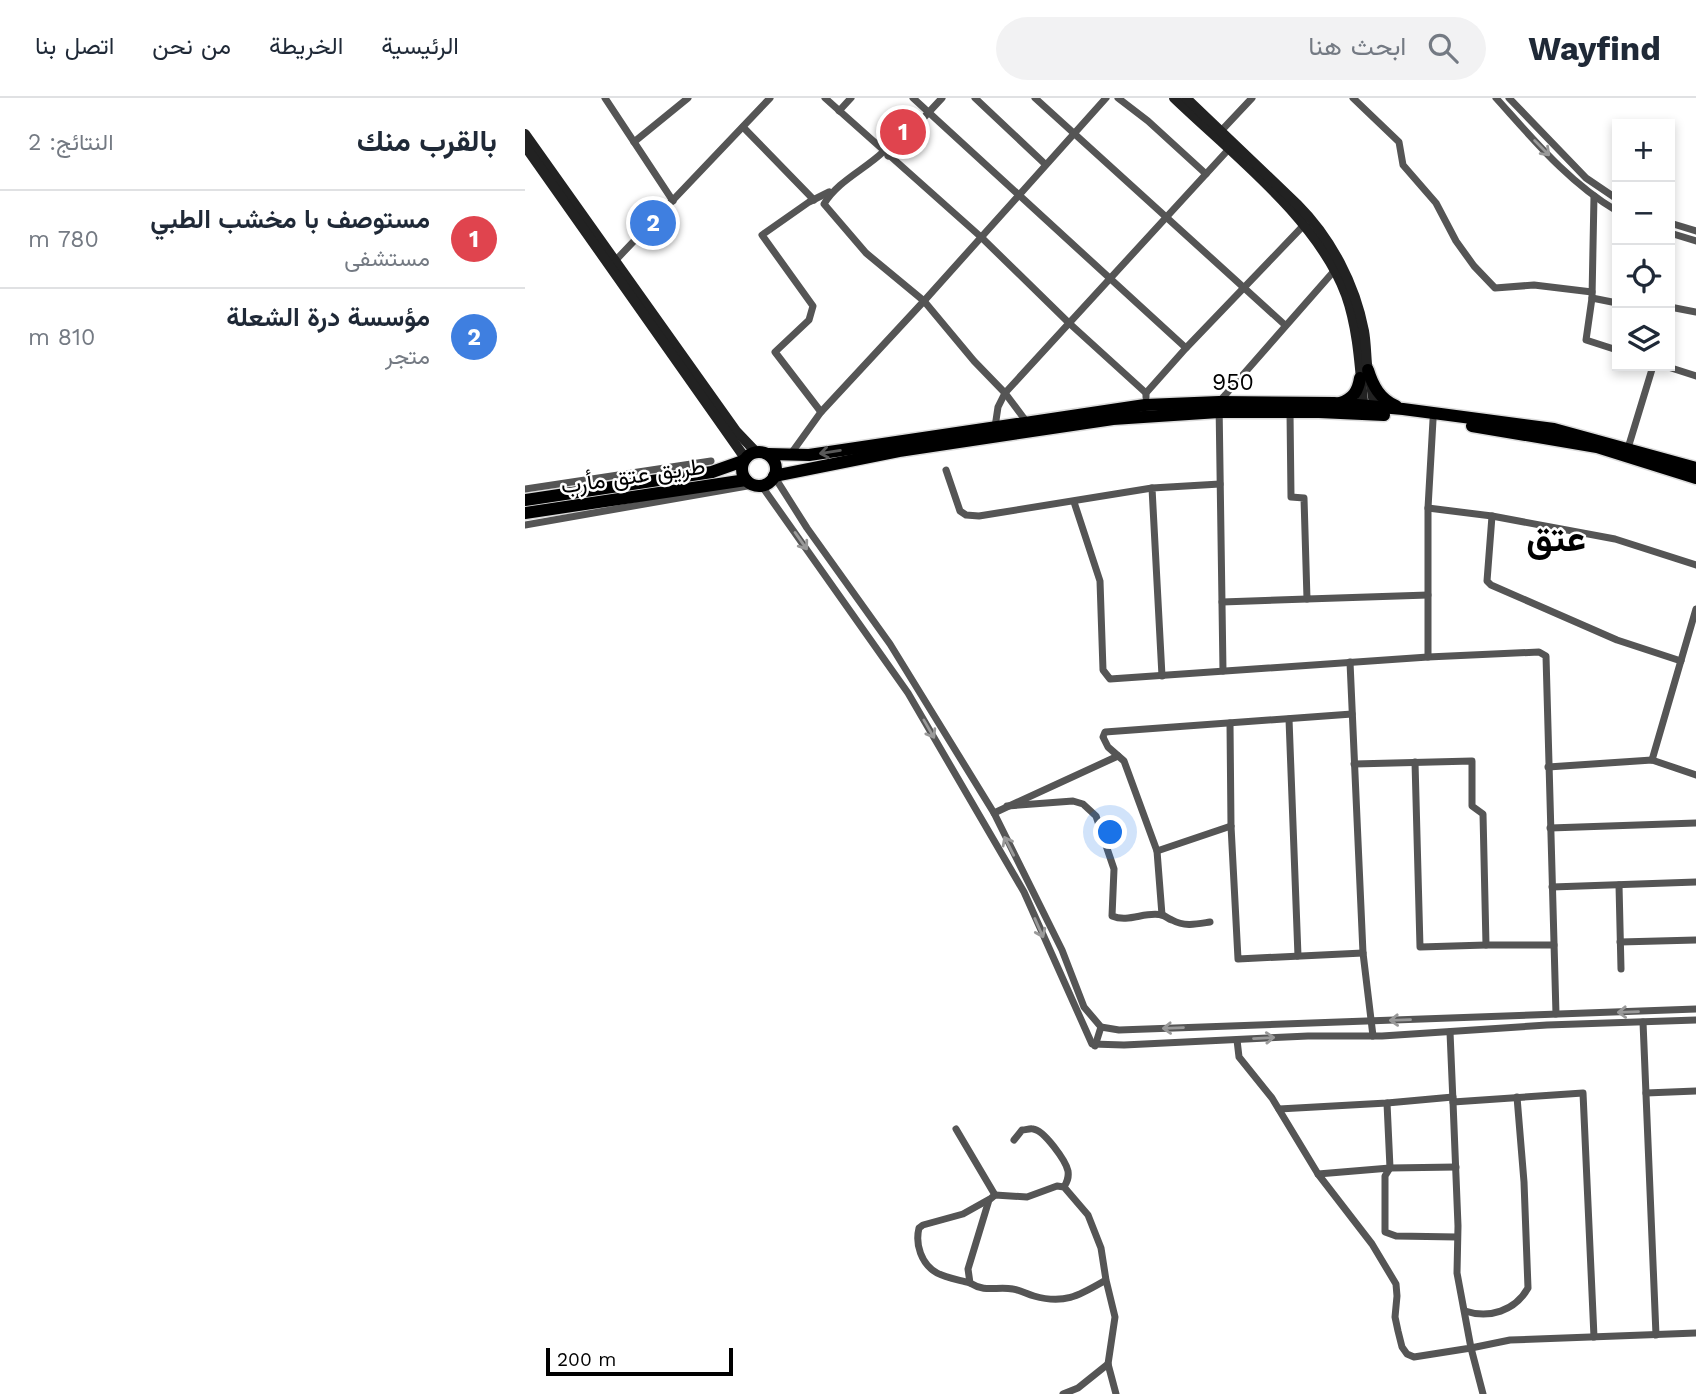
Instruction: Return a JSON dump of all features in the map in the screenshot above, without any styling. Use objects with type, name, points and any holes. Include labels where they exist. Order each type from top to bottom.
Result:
[{"type":"main road","points":[[1174,98],[1290,209],[1304,225],[1334,271],[1346,295],[1364,374],[1369,410]]},
{"type":"main road","points":[[1186,98],[1311,219],[1327,241],[1350,285],[1364,333],[1364,374],[1349,399],[1334,403]]},
{"type":"main road","points":[[525,134],[612,264]]},
{"type":"main road","points":[[525,146],[753,456],[775,464],[774,476],[769,482],[754,483],[741,469],[753,456]]},
{"type":"main road","points":[[1364,374],[1390,403],[1403,409]]},
{"type":"main road","name":"950","points":[[774,476],[1027,426],[1146,399],[1290,412],[1403,409],[1554,429],[1696,468]]},
{"type":"main road","name":"950","points":[[753,456],[809,455],[995,427],[1113,419],[1219,407],[1334,403],[1597,447],[1696,478]]},
{"type":"main road","name":"طريق عتق مأرب","points":[[525,500],[712,472],[753,456]]},
{"type":"main road","name":"طريق عتق مأرب","points":[[525,513],[754,483]]},
{"type":"street","points":[[605,98],[673,201]]},
{"type":"street","points":[[634,142],[688,98]]},
{"type":"street","points":[[612,264],[770,98]]},
{"type":"street","points":[[825,98],[981,237],[1146,399],[1186,348],[1304,225]]},
{"type":"street","points":[[839,111],[851,98]]},
{"type":"street","points":[[913,98],[1186,348]]},
{"type":"street","points":[[821,412],[775,352],[809,320],[813,306],[762,235],[885,154],[942,98]]},
{"type":"street","points":[[975,98],[1045,164]]},
{"type":"street","points":[[1035,98],[1285,325]]},
{"type":"street","points":[[790,455],[821,412],[1106,98]]},
{"type":"street","points":[[1118,98],[1148,121],[1206,174]]},
{"type":"street","points":[[1221,131],[1252,98]]},
{"type":"street","points":[[1353,98],[1399,142],[1403,164],[1436,203],[1456,241],[1474,266],[1495,288],[1534,285],[1592,295],[1612,301]]},
{"type":"street","points":[[1496,98],[1578,184],[1612,208]]},
{"type":"street","points":[[1509,98],[1586,178],[1612,196]]},
{"type":"street","points":[[743,127],[814,200]]},
{"type":"street","points":[[995,427],[998,407],[1005,393],[1228,150]]},
{"type":"street","points":[[832,191],[824,204],[866,253],[924,301],[1005,393],[1027,426]]},
{"type":"street","points":[[1594,196],[1592,295],[1586,340],[1612,348]]},
{"type":"street","points":[[1675,225],[1696,231]]},
{"type":"street","points":[[1675,235],[1696,241]]},
{"type":"street","points":[[1223,671],[1219,407],[1285,325],[1334,271]]},
{"type":"street","points":[[1675,308],[1696,312]]},
{"type":"street","points":[[1675,369],[1696,376]]},
{"type":"street","points":[[1628,448],[1651,371]]},
{"type":"street","points":[[1290,412],[1291,497],[1304,498],[1307,599]]},
{"type":"street","points":[[1428,657],[1428,508],[1433,420]]},
{"type":"street","points":[[525,489],[711,461]]},
{"type":"street","points":[[946,470],[960,511],[966,515],[979,516],[1152,488],[1220,484]]},
{"type":"street","points":[[774,476],[807,528],[890,644],[994,813],[1062,950],[1084,1007],[1101,1027],[1119,1030],[1696,1009]]},
{"type":"street","points":[[525,525],[754,483],[908,694],[1024,892],[1086,1035],[1095,1046],[1696,1020]]},
{"type":"street","points":[[1152,488],[1162,676]]},
{"type":"street","points":[[1074,502],[1100,581],[1104,674],[1110,679],[1428,657],[1543,653],[1548,662],[1548,767],[1554,945],[1559,1014],[1564,1025]]},
{"type":"street","points":[[1428,508],[1492,516],[1615,539],[1696,565]]},
{"type":"street","points":[[1492,516],[1487,581],[1491,585],[1617,639],[1681,661]]},
{"type":"street","points":[[1222,602],[1428,595]]},
{"type":"street","points":[[1652,760],[1696,609]]},
{"type":"street","points":[[1350,662],[1363,953],[1373,1036]]},
{"type":"street","points":[[1162,915],[1157,851],[1124,761],[1108,747],[1103,737],[1105,732],[1352,715]]},
{"type":"street","points":[[1289,719],[1298,956]]},
{"type":"street","points":[[1230,723],[1231,826],[1238,959],[1363,953]]},
{"type":"street","points":[[994,813],[1118,756]]},
{"type":"street","points":[[1548,767],[1652,760],[1696,775]]},
{"type":"street","points":[[1355,764],[1472,761],[1472,806],[1483,814],[1486,945]]},
{"type":"street","points":[[1415,762],[1420,947],[1554,945]]},
{"type":"street","points":[[1007,806],[1073,801],[1083,804],[1095,816],[1114,869],[1112,916],[1129,919],[1162,915],[1174,922],[1189,925],[1210,922]]},
{"type":"street","points":[[986,828],[997,822]]},
{"type":"street","points":[[1550,828],[1696,823]]},
{"type":"street","points":[[1157,851],[1231,826]]},
{"type":"street","points":[[1552,887],[1696,882]]},
{"type":"street","points":[[1619,885],[1621,969]]},
{"type":"street","points":[[1620,942],[1696,940]]},
{"type":"street","points":[[1643,1022],[1656,1335]]},
{"type":"street","points":[[1308,1023],[1308,1036]]},
{"type":"street","points":[[1095,1046],[1101,1027]]},
{"type":"street","points":[[1196,1027],[1197,1042]]},
{"type":"street","points":[[1450,1032],[1457,1273],[1483,1394]]},
{"type":"street","points":[[1237,1040],[1239,1057],[1279,1109],[1318,1174],[1372,1244],[1396,1284],[1395,1317],[1402,1347],[1407,1354],[1415,1357],[1510,1340],[1696,1333]]},
{"type":"street","points":[[1646,1093],[1696,1091]]},
{"type":"street","points":[[1279,1109],[1583,1093],[1594,1337]]},
{"type":"street","points":[[1465,1311],[1480,1316],[1505,1310],[1522,1299],[1528,1288],[1524,1182],[1517,1097]]},
{"type":"street","points":[[1387,1104],[1390,1168],[1385,1176],[1385,1232],[1396,1236],[1457,1237]]},
{"type":"street","points":[[956,1129],[992,1197],[968,1269],[970,1283]]},
{"type":"street","points":[[1014,1140],[1022,1130],[1034,1129],[1043,1133],[1069,1173],[1064,1187]]},
{"type":"street","points":[[1318,1174],[1390,1168],[1456,1167]]},
{"type":"street","points":[[1106,1280],[1074,1298],[1062,1300],[1036,1297],[1014,1289],[980,1289],[970,1283],[936,1273],[919,1252],[916,1238],[923,1225],[963,1214],[992,1197],[1027,1197],[1057,1186],[1064,1187],[1088,1215],[1101,1248],[1115,1317],[1108,1364],[1116,1394]]},
{"type":"street","points":[[1063,1394],[1078,1388],[1108,1364]]},
{"type":"place","name":"مستوصف با مخشب الطبي","points":[[903,132]]},
{"type":"place","name":"مؤسسة درة الشعلة","points":[[653,223]]},
{"type":"district","name":"عتق","points":[[1556,538]]}]
